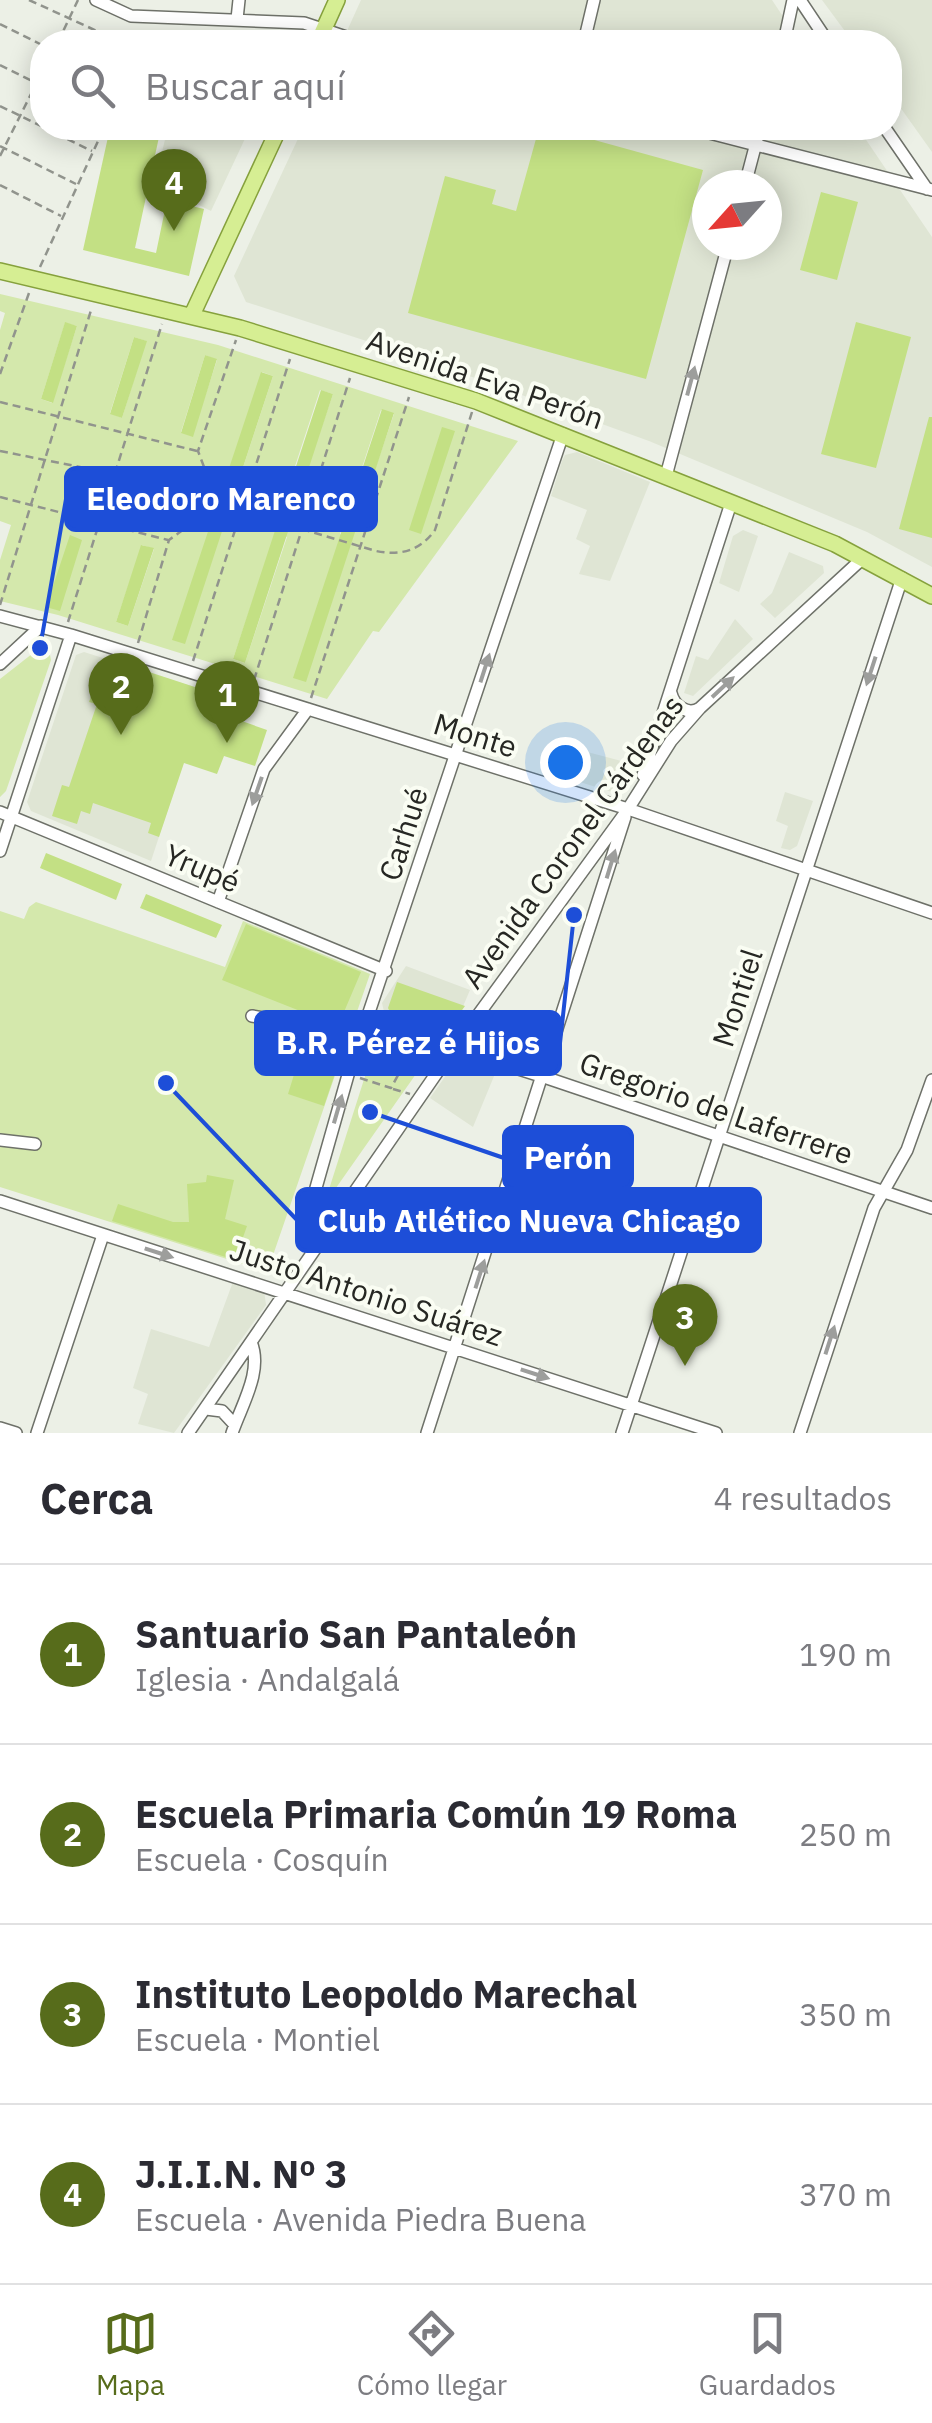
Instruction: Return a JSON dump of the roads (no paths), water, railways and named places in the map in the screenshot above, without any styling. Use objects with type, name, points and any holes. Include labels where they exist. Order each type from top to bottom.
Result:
[{"type":"main road","points":[[324,30],[337,0]]},
{"type":"main road","points":[[192,315],[274,140]]},
{"type":"main road","name":"Avenida Eva Perón","points":[[0,271],[240,328],[476,401],[863,558],[932,596]]},
{"type":"street","points":[[237,19],[239,0]]},
{"type":"street","points":[[587,30],[594,0]]},
{"type":"street","points":[[787,30],[796,0]]},
{"type":"street","points":[[796,0],[819,30]]},
{"type":"street","points":[[103,2],[131,16],[304,23],[313,30]]},
{"type":"street","points":[[737,140],[930,191]]},
{"type":"street","points":[[749,170],[757,140]]},
{"type":"street","points":[[894,140],[930,191]]},
{"type":"street","points":[[666,476],[724,260]]},
{"type":"street","name":"Carhué","points":[[311,1251],[304,1230],[348,1075],[386,972],[562,434]]},
{"type":"street","points":[[638,789],[731,504]]},
{"type":"street","name":"Avenida Coronel Cárdenas","points":[[188,1433],[311,1251],[628,808],[671,741],[700,708],[863,558]]},
{"type":"street","name":"Montiel","points":[[622,1433],[902,578]]},
{"type":"street","name":"Monte","points":[[0,616],[135,654],[628,808],[932,913]]},
{"type":"street","points":[[0,664],[40,626]]},
{"type":"street","points":[[0,851],[5,814],[68,634]]},
{"type":"street","points":[[672,692],[672,698],[686,710],[700,708]]},
{"type":"street","points":[[218,902],[264,769],[308,709]]},
{"type":"street","points":[[427,1433],[628,808]]},
{"type":"street","name":"Yrupé","points":[[5,814],[386,972]]},
{"type":"street","points":[[252,1016],[304,1024],[361,1042]]},
{"type":"street","name":"Gregorio de Laferrere","points":[[369,1022],[932,1208]]},
{"type":"street","points":[[800,1433],[874,1208],[907,1150],[932,1080]]},
{"type":"street","points":[[0,1140],[35,1144]]},
{"type":"street","name":"Justo Antonio Suárez","points":[[0,1201],[716,1433]]},
{"type":"street","points":[[37,1433],[103,1235]]},
{"type":"street","points":[[234,1429],[254,1372],[257,1356],[252,1342]]},
{"type":"street","points":[[206,1410],[222,1411],[234,1429]]},
{"type":"street","points":[[0,1428],[16,1433]]},
{"type":"place","name":"J.I.I.N. Nº 3","points":[[174,231]]},
{"type":"place","name":"Eleodoro Marenco","points":[[40,648]]},
{"type":"place","name":"Escuela Primaria Común 19 Roma","points":[[121,735]]},
{"type":"place","name":"Santuario San Pantaleón","points":[[227,743]]},
{"type":"place","name":"B.R. Pérez é Hijos","points":[[574,915]]},
{"type":"place","name":"Club Atlético Nueva Chicago","points":[[166,1083]]},
{"type":"place","name":"Perón","points":[[370,1112]]},
{"type":"place","name":"Instituto Leopoldo Marechal","points":[[685,1366]]}]
